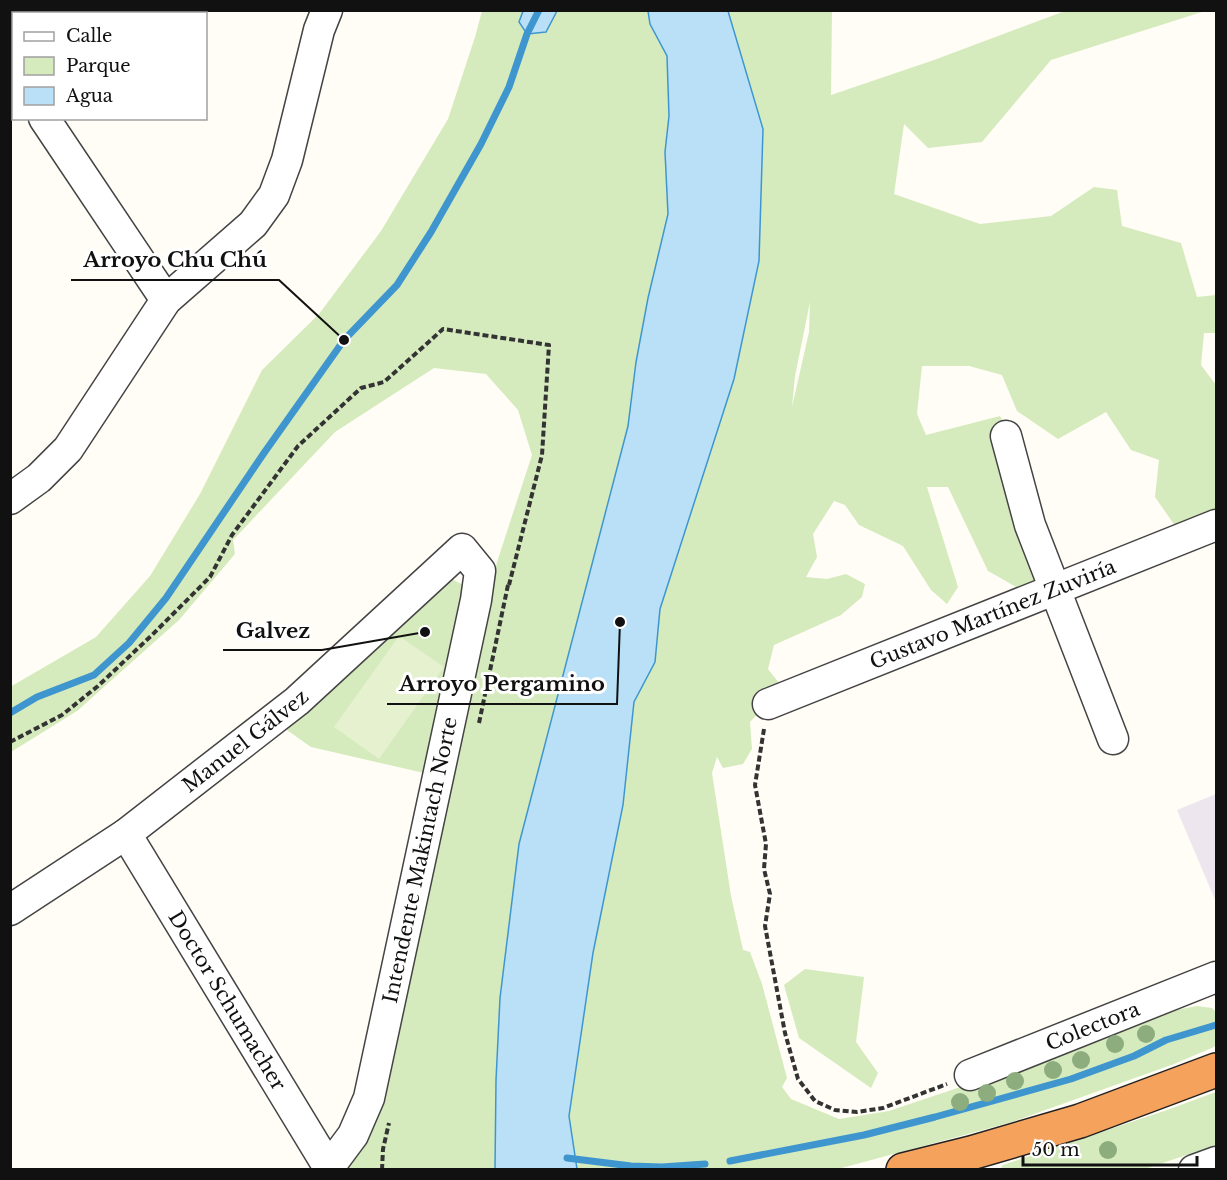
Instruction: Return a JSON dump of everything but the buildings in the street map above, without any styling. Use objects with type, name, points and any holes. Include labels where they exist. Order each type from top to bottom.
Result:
[{"type":"highway","points":[[903,1170],[976,1162],[1216,1070]]},
{"type":"street","points":[[10,499],[39,478],[68,449],[166,300],[253,224],[274,195],[287,160],[319,30],[327,10]]},
{"type":"street","points":[[45,120],[166,300]]},
{"type":"street","points":[[1006,435],[1030,525],[1113,740]]},
{"type":"street","name":"Gustavo Martínez Zuviría","points":[[768,704],[1216,525]]},
{"type":"street","name":"Manuel Gálvez","points":[[10,910],[126,834],[297,701],[462,549]]},
{"type":"street","name":"Intendente Makintach Norte","points":[[328,1169],[354,1135],[369,1098],[477,600],[480,571],[462,549]]},
{"type":"street","name":"Doctor Schumacher","points":[[126,834],[328,1169]]},
{"type":"street","name":"Colectora","points":[[970,1075],[1216,977]]},
{"type":"street","points":[[1194,1170],[1216,1162]]},
{"type":"path","points":[[10,742],[62,715],[98,687],[210,577],[232,535],[298,446],[361,388],[384,382],[443,329],[549,345],[542,455],[509,585]]},
{"type":"path","points":[[768,704],[755,786],[766,844],[764,869],[770,894],[765,927],[785,1033],[798,1079],[815,1101],[835,1110],[858,1112],[883,1108],[970,1075]]},
{"type":"shaded area","points":[[1216,794],[1216,902],[1177,810]]},
{"type":"green space","points":[[482,11],[523,11],[519,22],[546,32],[557,11],[648,11],[650,24],[667,56],[669,116],[665,152],[668,214],[648,298],[636,362],[628,426],[519,844],[500,998],[495,1169],[335,1169],[380,1086],[497,562],[532,455],[518,410],[486,374],[434,368],[335,432],[233,540],[235,554],[179,620],[77,711],[11,752],[10,687],[96,637],[150,576],[200,494],[262,370],[319,314],[381,231],[448,119]]},
{"type":"green space","points":[[728,11],[832,11],[831,95],[934,60],[1065,11],[1205,11],[1051,60],[982,142],[928,148],[904,124],[894,194],[980,224],[1051,216],[1094,187],[1117,190],[1122,226],[1181,243],[1197,297],[1216,295],[1216,333],[1204,333],[1201,365],[1216,385],[1216,518],[1180,533],[1155,497],[1159,460],[1131,450],[1106,412],[1058,439],[1017,411],[1002,375],[969,366],[922,366],[917,414],[926,435],[1000,416],[1020,450],[1040,579],[1018,588],[988,571],[948,487],[927,487],[958,587],[947,604],[931,590],[903,546],[859,525],[845,505],[834,501],[813,534],[817,557],[806,577],[827,579],[846,574],[865,584],[862,597],[841,615],[774,645],[768,669],[783,688],[750,722],[752,749],[743,764],[723,768],[717,757],[712,773],[731,896],[743,950],[750,952],[762,984],[787,1078],[782,1087],[791,1099],[839,1119],[889,1111],[1017,1068],[1160,1013],[1197,1006],[1212,1008],[1216,1012],[1216,1044],[1214,1047],[1174,1064],[1012,1122],[838,1169],[577,1169],[569,1117],[593,953],[623,805],[634,702],[655,662],[660,609],[734,379],[763,129]],"holes":[[[810,302],[809,332],[792,407],[795,376]]]},
{"type":"green space","points":[[450,578],[465,586],[437,776],[311,747],[284,728]]},
{"type":"green space","points":[[399,636],[444,667],[379,759],[334,727]]},
{"type":"green space","points":[[805,969],[864,977],[856,1042],[878,1073],[871,1088],[799,1038],[784,985]]},
{"type":"green space","points":[[1216,1092],[1216,1145],[1145,1169],[1000,1169],[1003,1165]]},
{"type":"water","points":[[523,10],[557,11],[546,32],[527,34],[519,22]]},
{"type":"water","points":[[648,11],[728,11],[763,129],[759,261],[734,379],[660,609],[655,662],[634,702],[623,805],[593,953],[569,1116],[577,1169],[495,1169],[500,998],[519,844],[628,426],[636,362],[648,298],[668,214],[665,152],[669,116],[667,56],[650,24]]},
{"type":"waterway","points":[[10,713],[37,697],[94,675],[129,643],[166,598],[344,340],[397,285],[431,232],[481,144],[509,87],[527,34],[539,10]]},
{"type":"waterway","points":[[730,1161],[864,1135],[1071,1079],[1134,1056],[1166,1040],[1216,1025]]},
{"type":"waterway","points":[[567,1158],[631,1166],[662,1167],[705,1164]]},
{"type":"place","name":"Arroyo Chu Chú","points":[[344,340]]},
{"type":"place","name":"Arroyo Pergamino","points":[[620,622]]},
{"type":"place","name":"Galvez","points":[[425,632]]}]
